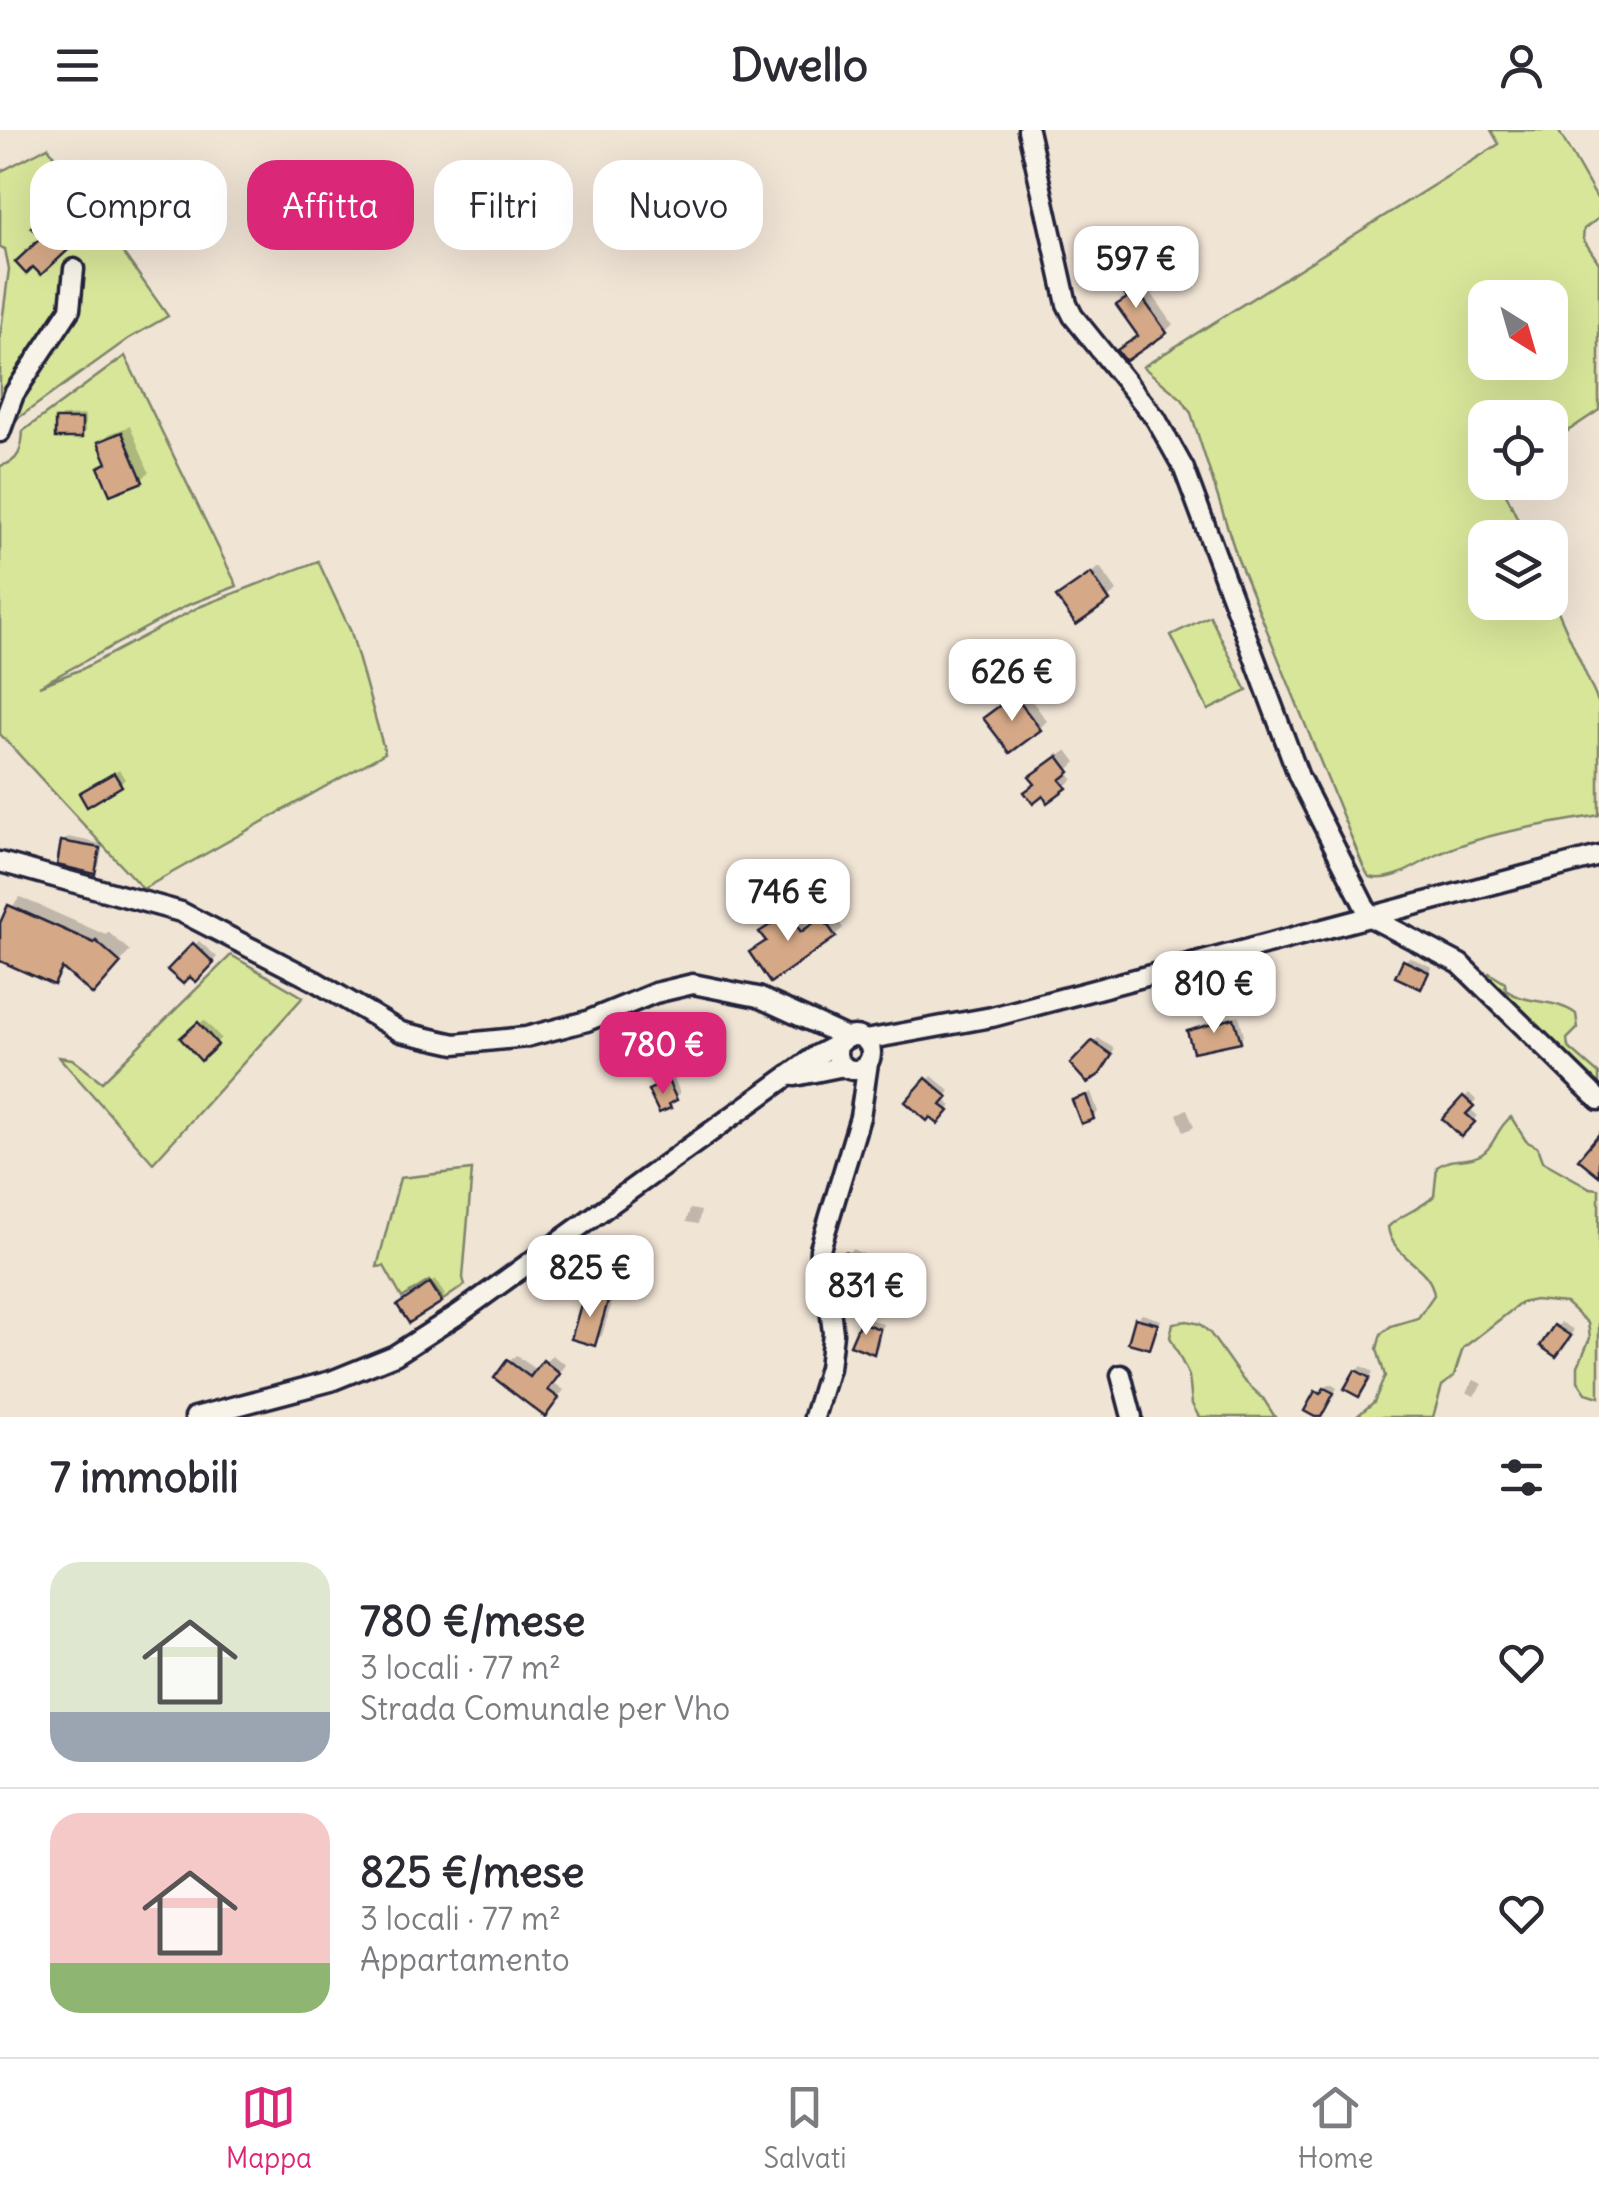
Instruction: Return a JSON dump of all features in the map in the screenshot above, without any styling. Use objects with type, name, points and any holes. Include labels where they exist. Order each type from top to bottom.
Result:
[{"type":"street","points":[[1028,130],[1067,304],[1156,419],[1184,469],[1299,778],[1370,917],[1460,964],[1599,1100]]},
{"type":"street","points":[[0,432],[14,394],[70,310],[74,269]]},
{"type":"street","points":[[194,1417],[331,1381],[395,1355],[460,1314],[816,1055],[852,1040],[910,1035],[992,1017],[1599,856]]},
{"type":"street","points":[[0,862],[181,912],[315,981],[401,1032],[455,1044],[526,1037],[587,1021],[655,992],[692,984],[758,997],[871,1051],[863,1098],[820,1249],[819,1274],[833,1333],[829,1368],[814,1417]]},
{"type":"street","points":[[780,1081],[808,1072],[844,1067],[854,1070],[910,1035]]},
{"type":"street","points":[[852,1040],[838,1050],[838,1060],[863,1098]]},
{"type":"street","points":[[1121,1375],[1132,1417]]},
{"type":"green space","points":[[1491,130],[1558,130],[1599,202],[1599,218],[1584,229],[1583,239],[1599,263],[1599,410],[1568,431],[1568,400],[1468,400],[1468,500],[1509,500],[1518,520],[1468,520],[1468,620],[1562,620],[1599,704],[1599,815],[1479,839],[1397,875],[1369,877],[1237,557],[1191,413],[1182,399],[1143,367],[1499,144]]},
{"type":"green space","points":[[48,147],[57,160],[30,160],[30,250],[121,250],[168,316],[128,339],[7,426],[0,425],[0,338],[9,269],[5,249],[0,247],[0,172]]},
{"type":"green space","points":[[125,356],[237,586],[188,605],[39,686],[82,669],[199,607],[318,561],[351,632],[385,753],[143,889],[0,734],[0,466],[19,453],[23,431]]},
{"type":"green space","points":[[1210,616],[1247,691],[1208,710],[1171,635]]},
{"type":"green space","points":[[231,955],[303,997],[153,1163],[59,1057],[72,1059],[102,1082]]},
{"type":"green space","points":[[1489,973],[1505,983],[1506,990],[1514,995],[1576,1014],[1578,1028],[1567,1039],[1568,1047],[1599,1074],[1599,1090],[1486,978]]},
{"type":"green space","points":[[1511,1117],[1526,1141],[1537,1147],[1542,1161],[1590,1188],[1599,1189],[1599,1397],[1586,1393],[1578,1381],[1578,1366],[1590,1338],[1588,1323],[1566,1303],[1535,1300],[1521,1303],[1463,1348],[1454,1376],[1442,1386],[1433,1417],[1356,1417],[1374,1402],[1385,1376],[1377,1349],[1381,1334],[1391,1326],[1418,1318],[1434,1295],[1426,1276],[1396,1247],[1388,1227],[1434,1196],[1437,1167],[1482,1154]]},
{"type":"green space","points":[[472,1170],[465,1285],[443,1300],[429,1281],[402,1298],[384,1266],[377,1267],[400,1178]]},
{"type":"green space","points":[[1173,1323],[1200,1324],[1210,1333],[1275,1417],[1199,1417],[1192,1404],[1189,1376],[1170,1337]]},
{"type":"building","points":[[30,248],[68,250],[41,275],[33,267],[26,274],[15,262]]},
{"type":"building","points":[[1134,262],[1147,281],[1136,289],[1167,333],[1126,361],[1117,350],[1138,336],[1116,305],[1127,298],[1108,271],[1120,263],[1124,269]]},
{"type":"building","points":[[55,419],[82,419],[82,438],[55,438]]},
{"type":"building","points":[[122,432],[143,482],[110,495],[98,467],[107,463],[98,442]]},
{"type":"building","points":[[1091,573],[1110,601],[1076,625],[1056,597]]},
{"type":"building","points":[[1014,695],[1041,730],[1010,753],[983,718]]},
{"type":"building","points":[[1058,756],[1070,772],[1060,780],[1067,788],[1047,803],[1043,796],[1033,804],[1024,792],[1035,784],[1029,777]]},
{"type":"building","points":[[114,773],[122,786],[87,807],[79,793]]},
{"type":"building","points":[[61,841],[100,848],[95,874],[57,865]]},
{"type":"building","points":[[8,905],[96,941],[121,963],[93,995],[62,968],[54,985],[0,961],[0,923]]},
{"type":"building","points":[[783,906],[801,932],[822,917],[836,937],[770,983],[749,952],[766,941],[759,932],[773,923],[768,916]]},
{"type":"building","points":[[193,943],[214,963],[196,982],[190,977],[183,984],[167,970]]},
{"type":"building","points":[[1403,960],[1429,972],[1421,989],[1395,977]]},
{"type":"building","points":[[1234,1018],[1241,1042],[1193,1052],[1187,1031]]},
{"type":"building","points":[[198,1022],[218,1045],[201,1061],[180,1038]]},
{"type":"building","points":[[1092,1041],[1112,1055],[1100,1074],[1087,1083],[1070,1064]]},
{"type":"building","points":[[926,1078],[948,1097],[941,1105],[949,1111],[938,1124],[930,1117],[927,1121],[905,1102]]},
{"type":"building","points":[[668,1081],[677,1100],[659,1113],[648,1090]]},
{"type":"building","points":[[1086,1095],[1094,1119],[1081,1124],[1072,1100]]},
{"type":"building","points":[[1463,1096],[1474,1106],[1466,1114],[1475,1122],[1461,1137],[1442,1119]]},
{"type":"building","points":[[1599,1134],[1599,1176],[1578,1159]]},
{"type":"building","points":[[845,1252],[867,1263],[862,1275],[885,1285],[878,1299],[834,1278],[832,1272]]},
{"type":"building","points":[[430,1283],[442,1302],[409,1323],[397,1305]]},
{"type":"building","points":[[584,1294],[608,1301],[595,1346],[571,1339]]},
{"type":"building","points":[[1135,1318],[1158,1324],[1150,1349],[1128,1343]]},
{"type":"building","points":[[860,1322],[880,1329],[874,1354],[850,1345]]},
{"type":"building","points":[[1554,1325],[1571,1336],[1556,1357],[1540,1346]]},
{"type":"building","points":[[507,1360],[530,1377],[543,1360],[560,1374],[548,1390],[559,1398],[545,1417],[494,1378]]},
{"type":"building","points":[[1355,1370],[1370,1378],[1359,1397],[1344,1389]]},
{"type":"building","points":[[1324,1388],[1334,1393],[1321,1417],[1304,1411],[1315,1391],[1320,1394]]}]
